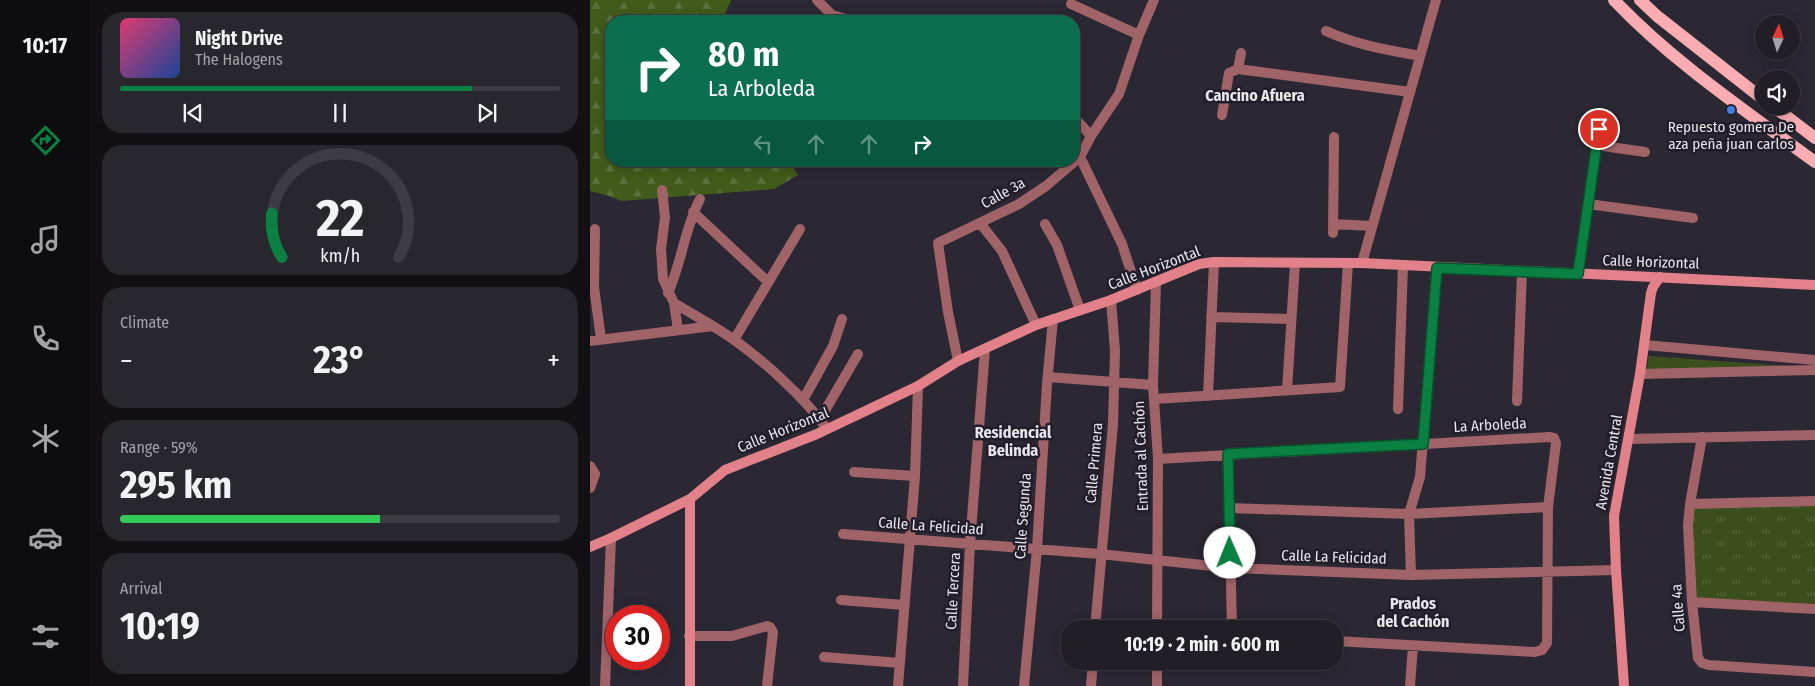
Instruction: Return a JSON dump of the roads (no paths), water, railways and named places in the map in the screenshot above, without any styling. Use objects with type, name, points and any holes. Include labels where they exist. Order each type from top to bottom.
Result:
[{"type":"main road","points":[[1614,0],[1652,37],[1695,73],[1815,162]]},
{"type":"main road","points":[[1640,0],[1657,16],[1755,93]]},
{"type":"main road","points":[[1785,115],[1815,138]]},
{"type":"main road","name":"Calle Horizontal","points":[[590,547],[690,499],[725,470],[828,428],[918,386],[958,362],[1036,325],[1111,300],[1200,264],[1214,262],[1362,263],[1815,285]]},
{"type":"main road","name":"Avenida Central","points":[[1624,686],[1614,516],[1629,439],[1653,287],[1660,276]]},
{"type":"main road","points":[[690,499],[690,686]]},
{"type":"street","points":[[817,0],[835,15]]},
{"type":"street","name":"Calle 3a","points":[[1080,157],[1091,136],[1119,94],[1139,35],[1154,0]]},
{"type":"street","points":[[1362,263],[1436,0]]},
{"type":"street","points":[[1071,4],[1139,35]]},
{"type":"street","points":[[1326,30],[1341,38],[1362,44],[1420,56]]},
{"type":"street","points":[[1238,69],[1241,53]]},
{"type":"street","points":[[1222,115],[1230,73],[1238,69],[1410,92]]},
{"type":"street","points":[[1578,274],[1601,113]]},
{"type":"street","points":[[1080,124],[1091,136]]},
{"type":"street","points":[[1334,137],[1333,228],[1372,226]]},
{"type":"street","points":[[1596,145],[1645,152]]},
{"type":"street","points":[[1080,157],[1122,244],[1137,290]]},
{"type":"street","name":"Calle 3a","points":[[958,362],[948,312],[938,243],[1019,204],[1046,186],[1068,167]]},
{"type":"street","points":[[662,190],[665,217],[661,249],[663,279],[674,303],[678,330]]},
{"type":"street","points":[[668,293],[674,279],[685,235],[700,199]]},
{"type":"street","points":[[1588,204],[1693,218]]},
{"type":"street","points":[[693,212],[768,282]]},
{"type":"street","points":[[980,223],[1002,251],[1036,325]]},
{"type":"street","points":[[1045,224],[1058,245],[1080,310]]},
{"type":"street","points":[[595,229],[594,287],[601,339]]},
{"type":"street","points":[[734,340],[800,229]]},
{"type":"street","points":[[1208,396],[1214,262]]},
{"type":"street","points":[[1288,390],[1294,262]]},
{"type":"street","points":[[1155,398],[1340,387],[1348,263]]},
{"type":"street","points":[[1398,409],[1403,266]]},
{"type":"street","points":[[1411,575],[1409,514],[1420,477],[1437,268]]},
{"type":"street","points":[[1517,401],[1522,272]]},
{"type":"street","name":"Entrada al Cachón","points":[[1156,282],[1153,385],[1158,459],[1157,620]]},
{"type":"street","name":"Calle Primera","points":[[1096,620],[1114,383],[1115,351],[1111,300]]},
{"type":"street","points":[[674,303],[734,340],[803,400],[828,428]]},
{"type":"street","points":[[1211,317],[1291,319]]},
{"type":"street","points":[[803,400],[833,346],[842,319]]},
{"type":"street","name":"Calle Segunda","points":[[1024,686],[1037,549],[1053,319]]},
{"type":"street","points":[[590,341],[712,326]]},
{"type":"street","points":[[1645,345],[1815,360]]},
{"type":"street","name":"Calle Tercera","points":[[963,686],[970,544],[985,349]]},
{"type":"street","points":[[820,419],[858,354]]},
{"type":"street","points":[[1640,374],[1815,370]]},
{"type":"street","points":[[1048,377],[1153,385]]},
{"type":"street","points":[[898,686],[915,476],[918,386]]},
{"type":"street","points":[[1629,439],[1815,434]]},
{"type":"street","name":"La Arboleda","points":[[1158,459],[1549,437],[1554,438],[1556,443],[1548,507]]},
{"type":"street","name":"Calle 4a","points":[[1702,437],[1688,525],[1692,602],[1698,658],[1702,663],[1718,666],[1815,672]]},
{"type":"street","points":[[1228,454],[1232,620]]},
{"type":"street","points":[[590,466],[594,474],[590,488]]},
{"type":"street","points":[[854,472],[915,476]]},
{"type":"street","points":[[1690,504],[1815,501]]},
{"type":"street","points":[[1229,508],[1409,514],[1548,507],[1546,643],[1542,650],[1535,652],[1343,642]]},
{"type":"street","name":"Calle La Felicidad","points":[[843,534],[1158,559],[1230,568],[1411,575],[1616,570]]},
{"type":"street","points":[[605,686],[611,538]]},
{"type":"street","points":[[841,600],[904,605]]},
{"type":"street","points":[[1692,602],[1815,609]]},
{"type":"street","points":[[689,636],[732,636],[766,626],[770,627],[773,632],[767,686]]},
{"type":"street","points":[[1410,686],[1413,646]]},
{"type":"street","points":[[824,657],[900,663]]},
{"type":"street","points":[[1091,686],[1092,670]]},
{"type":"street","points":[[1157,670],[1157,686]]},
{"type":"place","name":"Repuesto gomera De aza peña juan carlos","points":[[1731,110]]},
{"type":"district","name":"Cancino Afuera","points":[[1255,95]]},
{"type":"district","name":"Residencial Belinda","points":[[1013,441]]},
{"type":"district","name":"Prados del Cachón","points":[[1413,612]]}]
